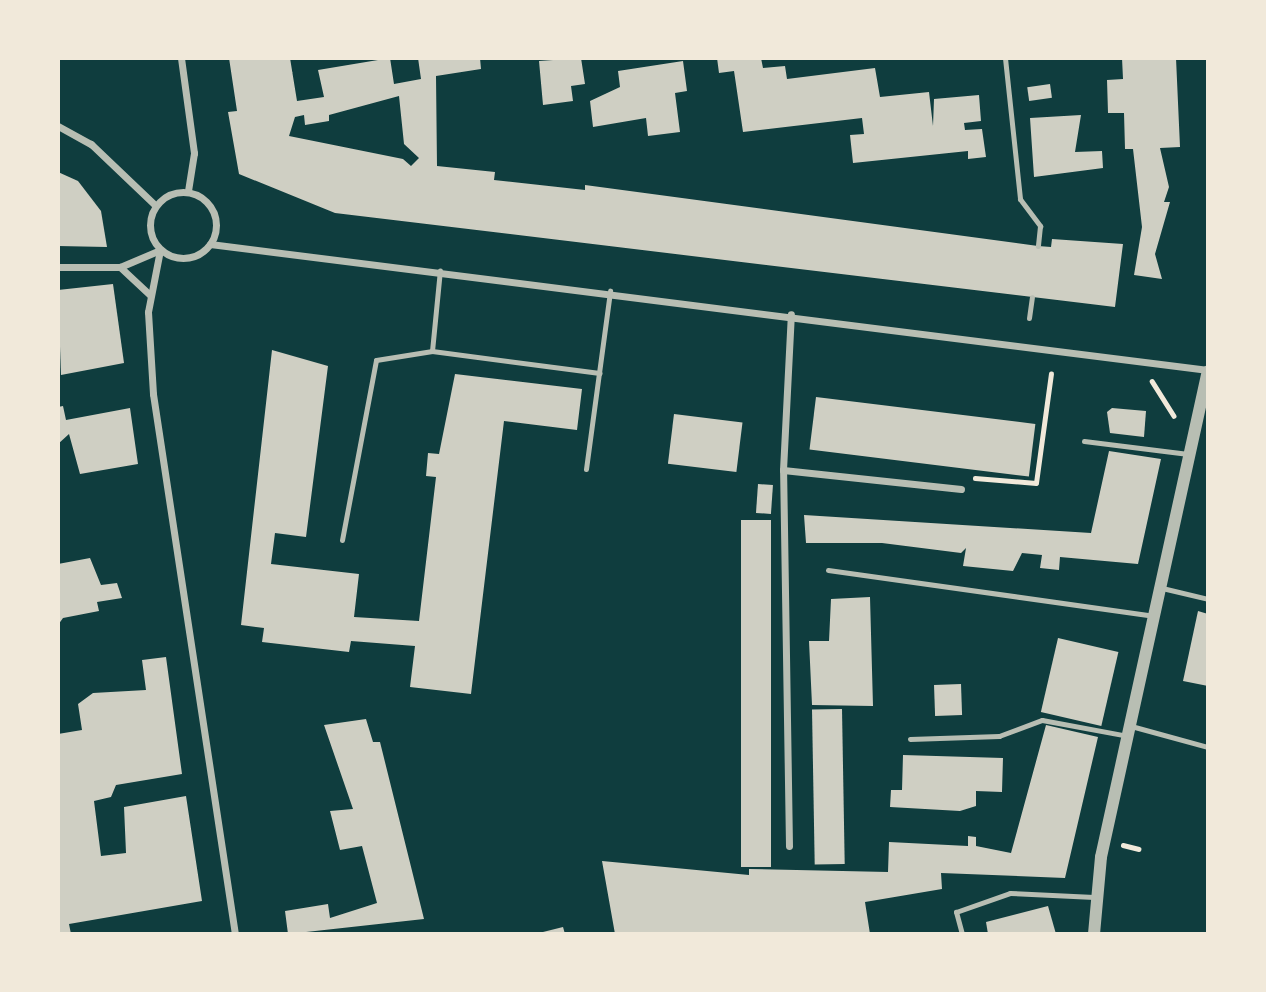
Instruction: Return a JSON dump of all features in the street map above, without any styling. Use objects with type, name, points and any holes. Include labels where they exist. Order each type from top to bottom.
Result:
[{"type":"street","points":[[181,58],[194,153],[188,192]]},
{"type":"street","points":[[58,126],[91,144],[155,205]]},
{"type":"street","points":[[210,244],[214,212],[188,192],[170,193],[155,205],[149,229],[160,250],[180,259],[210,244],[791,314],[1208,371],[1094,897],[1094,934]]},
{"type":"street","points":[[58,267],[120,267],[160,250]]},
{"type":"street","points":[[160,250],[150,295],[153,394],[235,934]]},
{"type":"street","points":[[120,267],[150,295]]},
{"type":"street","points":[[789,846],[783,470],[791,314]]},
{"type":"street","points":[[783,470],[961,489]]},
{"type":"lane","points":[[1005,58],[1020,199],[1040,226],[1038,246]]},
{"type":"lane","points":[[432,351],[440,270]]},
{"type":"lane","points":[[586,470],[610,291]]},
{"type":"lane","points":[[1029,318],[1032,297]]},
{"type":"lane","points":[[342,540],[376,360],[432,351],[600,373]]},
{"type":"lane","points":[[1084,442],[1191,454]]},
{"type":"lane","points":[[828,570],[1155,616]]},
{"type":"lane","points":[[1162,587],[1208,598]]},
{"type":"lane","points":[[910,739],[999,736],[1042,720],[1130,731],[1208,747]]},
{"type":"lane","points":[[962,934],[956,912],[1010,892],[1094,897]]},
{"type":"path","points":[[961,489],[975,478],[1036,483],[1051,374]]},
{"type":"path","points":[[1122,845],[1139,849]]},
{"type":"building","points":[[229,58],[290,58],[297,101],[324,97],[318,70],[390,58],[394,84],[421,79],[418,58],[480,58],[481,69],[436,76],[437,166],[495,172],[494,180],[585,190],[585,185],[1038,246],[1051,247],[1052,239],[1123,244],[1115,307],[335,213],[239,174],[228,112],[237,111]],"holes":[[[399,96],[404,144],[419,158],[411,166],[403,159],[289,136],[295,117],[304,115],[305,125],[329,121],[329,115]]]},
{"type":"building","points":[[581,58],[585,84],[571,86],[573,101],[543,105],[539,61]]},
{"type":"building","points":[[717,58],[761,58],[763,68],[785,66],[787,79],[875,68],[880,97],[929,92],[933,126],[934,99],[979,95],[981,121],[964,123],[965,130],[982,129],[986,157],[968,159],[968,151],[853,163],[850,135],[864,134],[862,118],[743,132],[734,71],[719,73]]},
{"type":"building","points":[[1122,58],[1176,58],[1180,147],[1160,148],[1169,187],[1164,202],[1170,202],[1155,254],[1162,279],[1134,275],[1142,227],[1133,149],[1125,149],[1124,113],[1108,113],[1107,80],[1123,79]]},
{"type":"building","points":[[683,61],[687,91],[675,93],[680,132],[648,136],[646,118],[593,127],[590,101],[620,87],[618,71]]},
{"type":"building","points":[[1050,84],[1052,98],[1029,101],[1027,87]]},
{"type":"building","points":[[1081,115],[1075,152],[1102,151],[1103,168],[1034,177],[1030,118]]},
{"type":"building","points":[[58,172],[78,181],[101,211],[107,247],[58,246]]},
{"type":"building","points":[[113,284],[124,363],[61,375],[58,290]]},
{"type":"building","points":[[272,350],[328,366],[306,537],[275,533],[271,564],[359,574],[354,617],[419,621],[436,477],[426,476],[428,453],[439,454],[455,374],[582,389],[577,430],[504,421],[471,694],[410,687],[415,646],[351,641],[349,652],[262,642],[264,628],[241,625]]},
{"type":"building","points":[[816,397],[1035,424],[1029,477],[810,450]]},
{"type":"building","points":[[63,406],[66,420],[130,408],[138,464],[80,474],[69,434],[58,444],[58,407]]},
{"type":"building","points":[[1112,408],[1146,411],[1144,437],[1110,433],[1107,412]]},
{"type":"building","points":[[674,414],[742,422],[736,472],[668,464]]},
{"type":"building","points":[[1109,451],[1161,459],[1138,564],[1060,557],[1059,570],[1040,568],[1042,555],[1022,553],[1013,571],[963,566],[966,548],[961,553],[882,543],[806,543],[804,515],[1091,533]]},
{"type":"building","points":[[758,484],[773,485],[771,514],[756,513]]},
{"type":"building","points":[[741,520],[771,520],[771,867],[741,867]]},
{"type":"building","points":[[90,558],[101,585],[117,583],[122,598],[97,602],[99,611],[63,618],[58,625],[58,564]]},
{"type":"building","points":[[870,597],[873,706],[812,705],[809,641],[829,641],[831,599]]},
{"type":"building","points":[[1198,611],[1208,614],[1208,686],[1183,681]]},
{"type":"building","points":[[1058,638],[1118,652],[1101,726],[1041,712]]},
{"type":"building","points":[[166,657],[182,774],[116,785],[111,797],[94,801],[101,856],[126,853],[124,807],[186,796],[202,901],[69,924],[71,934],[58,934],[58,734],[82,730],[78,704],[93,693],[146,690],[142,660]]},
{"type":"building","points":[[961,684],[962,715],[935,716],[934,685]]},
{"type":"building","points":[[842,709],[845,864],[815,864],[812,710]]},
{"type":"building","points":[[366,719],[373,742],[380,742],[424,919],[288,934],[285,911],[328,904],[330,918],[377,903],[362,846],[340,850],[330,811],[353,809],[324,725]]},
{"type":"building","points":[[1046,725],[1098,737],[1065,878],[941,873],[942,889],[865,902],[870,934],[615,934],[602,861],[749,875],[749,869],[888,872],[889,842],[968,846],[968,836],[976,837],[976,846],[1011,853]]},
{"type":"building","points":[[903,755],[1003,758],[1002,792],[976,791],[976,806],[960,811],[890,807],[891,790],[902,790]]},
{"type":"building","points":[[1048,906],[1056,934],[988,934],[986,922]]},
{"type":"building","points":[[563,927],[565,934],[539,934],[539,933]]}]
